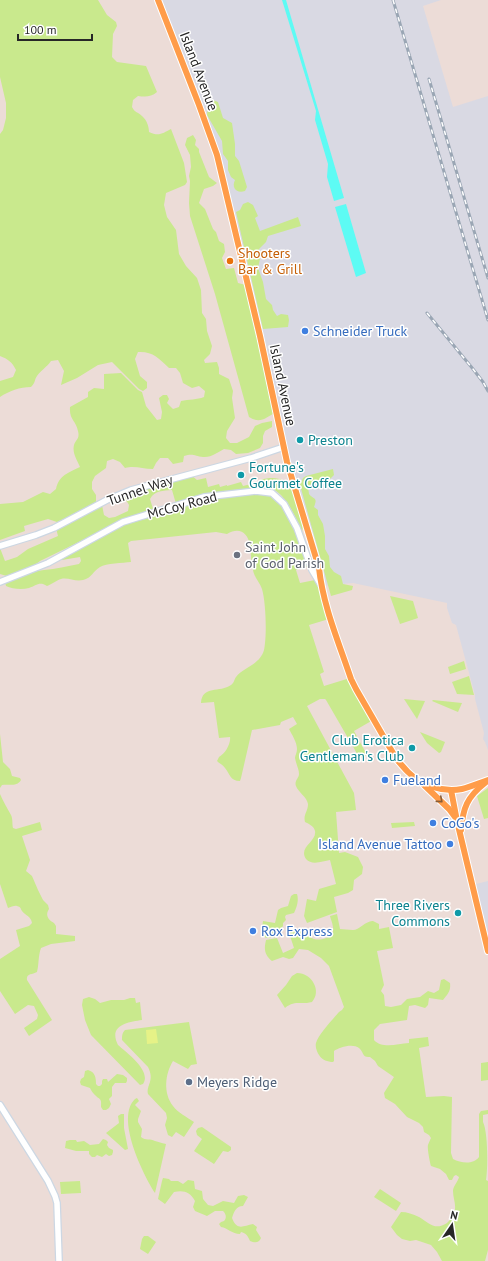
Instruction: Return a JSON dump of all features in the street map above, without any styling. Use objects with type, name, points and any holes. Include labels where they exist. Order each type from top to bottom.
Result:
[{"type":"main road","name":"Island Avenue","points":[[158,0],[217,155],[260,336],[284,447],[334,630],[356,689],[397,760],[422,778],[436,784],[438,788]]},
{"type":"main road","name":"Island Avenue","points":[[404,766],[407,771],[420,781],[434,788],[451,790],[464,789],[488,780]]},
{"type":"main road","points":[[460,836],[462,816],[467,802],[488,780]]},
{"type":"main road","points":[[420,781],[449,809],[457,821]]},
{"type":"main road","points":[[451,790],[460,836],[487,939],[488,951]]},
{"type":"street","name":"Tunnel Way","points":[[0,546],[54,528],[107,500],[131,490],[251,458],[284,447]]},
{"type":"street","name":"McCoy Road","points":[[0,582],[48,563],[123,522],[204,497],[256,491],[272,493],[284,504],[297,528],[312,570],[321,586]]},
{"type":"street","points":[[0,1105],[56,1196],[59,1261]]},
{"type":"shaded area","points":[[158,0],[441,0],[423,6],[453,107],[488,96],[488,750],[483,739],[484,733],[475,695],[456,625],[452,623],[447,608],[447,603],[353,583],[321,586],[297,496],[217,155]]},
{"type":"shaded area","points":[[488,881],[488,939],[472,885]]},
{"type":"green space","points":[[0,0],[98,0],[107,15],[116,22],[117,26],[113,34],[112,57],[117,62],[146,66],[157,92],[153,95],[138,96],[133,100],[132,107],[145,119],[149,132],[158,134],[171,129],[184,163],[187,182],[185,185],[166,193],[164,205],[167,217],[176,230],[179,254],[186,266],[197,278],[201,290],[202,313],[206,319],[207,331],[212,346],[210,354],[204,360],[205,363],[217,362],[219,374],[229,379],[233,391],[232,398],[235,418],[227,431],[226,438],[230,443],[237,443],[249,437],[255,426],[272,421],[272,427],[265,431],[263,443],[260,448],[248,453],[236,454],[231,450],[224,449],[209,457],[187,455],[184,456],[183,462],[173,464],[168,458],[160,458],[153,469],[135,467],[125,468],[120,462],[113,459],[107,461],[106,468],[95,476],[92,482],[92,489],[96,495],[96,505],[57,522],[48,519],[24,526],[25,531],[0,540],[0,504],[23,502],[43,492],[50,494],[56,489],[59,480],[62,477],[80,467],[74,451],[74,445],[78,437],[77,427],[71,415],[70,407],[88,397],[88,392],[94,388],[104,389],[104,374],[121,373],[138,390],[142,392],[146,406],[157,420],[161,419],[162,412],[159,398],[163,395],[167,395],[169,399],[167,403],[173,409],[179,407],[181,401],[204,397],[205,391],[199,386],[192,388],[183,383],[180,373],[176,368],[169,368],[151,354],[138,352],[135,359],[140,376],[147,382],[147,388],[143,391],[139,389],[112,362],[98,365],[77,378],[61,385],[64,371],[58,360],[51,361],[38,374],[34,384],[31,387],[15,390],[0,397],[0,381],[13,377],[16,370],[10,361],[0,356],[0,134],[3,130],[6,118],[6,103],[0,77]]},
{"type":"green space","points":[[213,100],[218,102],[223,118],[232,123],[235,156],[239,161],[247,187],[245,191],[242,192],[237,191],[234,188],[235,180],[231,177],[228,170],[228,161],[223,154],[222,141],[207,115],[208,106]]},
{"type":"green space","points":[[193,135],[196,140],[195,145],[199,149],[209,177],[217,183],[204,189],[199,203],[205,209],[219,241],[224,244],[225,252],[222,258],[226,269],[234,268],[238,283],[246,285],[276,412],[260,420],[249,417],[215,294],[190,216],[189,176],[191,167],[190,155],[185,145],[187,138]]},
{"type":"green space","points":[[248,202],[253,205],[258,216],[255,218],[260,231],[298,217],[301,226],[268,236],[266,242],[259,249],[260,259],[258,268],[263,282],[266,299],[272,305],[277,316],[281,314],[288,315],[288,327],[263,329],[236,212],[240,210],[243,204]]},
{"type":"green space","points":[[333,469],[334,475],[330,479],[309,485],[308,487],[309,494],[315,499],[314,507],[318,510],[318,515],[323,524],[325,549],[329,556],[330,567],[334,572],[341,576],[343,584],[353,586],[352,590],[331,596],[300,485],[303,478],[306,476]]},
{"type":"green space","points":[[191,475],[197,480],[206,478],[208,487],[219,484],[220,487],[227,486],[241,482],[243,486],[259,482],[260,480],[272,478],[280,479],[287,484],[296,498],[303,526],[302,532],[290,507],[279,493],[263,487],[253,488],[252,491],[242,492],[256,492],[271,495],[281,502],[286,508],[298,532],[309,566],[296,570],[300,583],[315,580],[319,586],[329,619],[309,625],[324,672],[320,674],[324,686],[350,678],[373,720],[354,731],[366,753],[366,756],[362,758],[359,757],[325,699],[320,699],[307,706],[354,793],[356,810],[336,812],[339,853],[345,852],[358,857],[363,867],[362,874],[354,880],[353,890],[334,897],[337,912],[307,923],[304,916],[307,899],[316,901],[319,889],[336,884],[330,860],[311,862],[306,859],[304,855],[304,851],[315,835],[315,831],[310,824],[305,822],[308,804],[297,788],[296,784],[299,774],[295,758],[297,746],[289,729],[297,724],[293,717],[281,722],[280,725],[252,730],[241,778],[240,781],[237,781],[232,778],[224,767],[217,761],[230,743],[230,737],[219,738],[214,702],[201,703],[202,697],[208,692],[227,687],[232,684],[239,674],[259,659],[264,650],[266,628],[263,595],[254,573],[249,541],[245,534],[239,531],[227,534],[216,532],[131,541],[128,543],[131,562],[103,566],[86,579],[61,579],[47,586],[40,584],[23,589],[6,586],[5,582],[19,574],[79,564],[81,561],[80,557],[62,560],[58,558],[122,522],[150,513],[122,521],[40,561],[29,570],[10,577],[0,574],[0,548],[5,561],[17,557],[28,549],[58,536],[56,528],[102,505],[104,515],[109,518],[115,517],[128,511],[129,505],[123,495],[141,488]],"holes":[[[172,490],[176,504],[218,495],[182,503],[154,512],[150,499],[157,492]]]},
{"type":"green space","points":[[390,596],[413,601],[418,618],[400,624]]},
{"type":"green space","points":[[464,661],[466,669],[450,674],[448,667]]},
{"type":"green space","points":[[469,676],[474,695],[457,694],[452,682]]},
{"type":"green space","points":[[404,699],[425,701],[417,719]]},
{"type":"green space","points":[[432,701],[462,703],[458,712]]},
{"type":"green space","points":[[420,732],[445,742],[441,752],[439,753],[427,743]]},
{"type":"green space","points":[[0,734],[3,762],[10,769],[12,776],[20,778],[21,780],[17,784],[2,785],[0,788]]},
{"type":"green space","points":[[488,788],[488,818],[484,819],[477,796]]},
{"type":"green space","points":[[0,794],[12,817],[13,828],[16,829],[40,822],[42,830],[22,836],[30,860],[26,871],[32,876],[43,900],[48,905],[48,917],[56,926],[56,934],[75,936],[75,941],[51,944],[41,948],[37,972],[27,976],[27,980],[52,1020],[29,1036],[24,1028],[37,1019],[38,1015],[34,1006],[28,1005],[15,1014],[0,991],[0,959],[20,946],[16,930],[29,926],[32,923],[29,917],[19,907],[15,906],[8,908],[0,884]]},
{"type":"green space","points":[[414,822],[415,826],[392,828],[391,823]]},
{"type":"green space","points":[[297,894],[298,899],[294,913],[286,915],[286,920],[283,923],[283,926],[278,932],[275,933],[276,937],[266,938],[261,933],[263,921],[275,923],[278,910],[288,906],[291,896]]},
{"type":"green space","points":[[337,914],[340,929],[355,930],[371,921],[379,924],[379,929],[389,927],[393,948],[377,951],[384,985],[381,991],[384,995],[385,1006],[391,1007],[401,1005],[407,999],[420,997],[428,991],[434,993],[439,990],[441,980],[444,979],[450,983],[449,992],[443,1000],[429,998],[428,1005],[425,1008],[415,1005],[409,1006],[407,1020],[380,1024],[374,1030],[374,1040],[377,1043],[390,1045],[409,1043],[409,1039],[428,1037],[429,1046],[419,1048],[426,1097],[452,1097],[451,1153],[453,1159],[460,1162],[470,1162],[479,1157],[479,1114],[481,1111],[488,1110],[488,1114],[483,1115],[487,1150],[486,1180],[488,1181],[488,1250],[485,1261],[442,1261],[431,1245],[416,1240],[410,1241],[402,1239],[391,1227],[401,1212],[419,1217],[429,1224],[436,1226],[447,1223],[454,1214],[455,1205],[453,1189],[459,1177],[456,1175],[452,1180],[449,1180],[446,1174],[440,1169],[431,1166],[428,1149],[431,1138],[429,1135],[424,1132],[423,1127],[419,1123],[407,1117],[395,1104],[385,1098],[384,1093],[394,1077],[378,1066],[370,1057],[364,1056],[359,1048],[353,1046],[346,1046],[334,1051],[333,1062],[325,1060],[319,1055],[316,1046],[317,1040],[326,1027],[344,1007],[329,966],[321,958],[308,950],[299,949],[293,958],[289,959],[283,957],[272,961],[266,954],[266,940],[277,938],[283,953],[294,948],[289,933],[295,930],[303,931],[316,940],[328,937],[332,933],[333,929],[330,916]]},
{"type":"green space","points":[[297,973],[307,976],[314,983],[316,988],[315,998],[312,1002],[295,1003],[285,1008],[277,995],[292,976]]},
{"type":"green space","points":[[89,997],[100,1003],[130,998],[135,998],[136,1003],[140,1002],[142,1020],[121,1026],[116,1033],[116,1038],[118,1045],[132,1057],[141,1068],[145,1079],[143,1084],[140,1085],[91,1035],[85,1020],[82,1005],[83,999]]},
{"type":"green space","points":[[189,1022],[197,1064],[191,1065],[188,1069],[173,1061],[168,1072],[166,1089],[170,1101],[175,1108],[194,1122],[184,1137],[176,1132],[172,1137],[168,1135],[165,1125],[167,1118],[166,1113],[148,1094],[151,1076],[148,1067],[122,1040],[122,1036],[125,1030]]},
{"type":"green space","points":[[156,1029],[158,1043],[147,1044],[146,1030]]},
{"type":"green space","points":[[488,1062],[488,1080],[481,1081],[481,1063]]},
{"type":"green space","points":[[88,1070],[94,1073],[96,1084],[98,1086],[102,1084],[103,1079],[107,1079],[108,1082],[117,1074],[123,1075],[127,1078],[126,1083],[115,1083],[112,1087],[112,1096],[109,1099],[111,1104],[106,1110],[103,1110],[101,1107],[101,1100],[90,1088],[81,1085],[81,1079],[84,1077],[85,1071]]},
{"type":"green space","points":[[137,1098],[139,1101],[135,1105],[141,1111],[138,1122],[142,1129],[141,1137],[166,1144],[155,1193],[138,1160],[129,1132],[128,1119],[130,1108]]},
{"type":"green space","points":[[124,1114],[124,1128],[128,1149],[125,1150],[106,1133],[119,1123],[118,1116]]},
{"type":"green space","points":[[202,1127],[231,1147],[231,1150],[228,1152],[223,1151],[214,1164],[194,1151],[202,1139],[197,1135],[196,1131],[198,1128]]},
{"type":"green space","points":[[103,1139],[108,1142],[107,1145],[113,1150],[112,1155],[109,1156],[106,1154],[102,1157],[97,1155],[92,1157],[89,1154],[89,1151],[76,1151],[65,1148],[66,1141],[70,1140],[76,1140],[77,1142],[84,1141],[90,1145],[99,1144]]},
{"type":"green space","points":[[163,1178],[171,1181],[178,1181],[183,1184],[188,1180],[194,1181],[195,1189],[202,1191],[203,1199],[208,1205],[213,1206],[223,1201],[234,1203],[238,1196],[244,1195],[248,1197],[243,1206],[236,1210],[232,1218],[238,1226],[241,1227],[253,1224],[257,1227],[256,1230],[261,1238],[260,1240],[257,1242],[252,1242],[244,1233],[241,1232],[240,1234],[237,1234],[221,1227],[219,1224],[225,1220],[226,1217],[223,1211],[215,1211],[207,1216],[195,1211],[193,1207],[195,1201],[186,1192],[174,1192],[165,1204],[158,1199]]},
{"type":"green space","points":[[80,1181],[81,1193],[61,1194],[60,1182]]},
{"type":"green space","points":[[380,1189],[401,1203],[396,1211],[374,1197]]},
{"type":"green space","points":[[144,1236],[148,1236],[156,1242],[148,1254],[140,1249]]},
{"type":"water","points":[[282,0],[286,0],[344,198],[334,201],[327,177],[328,164],[315,120],[316,111]]},
{"type":"water","points":[[346,204],[366,273],[356,277],[335,207]]},
{"type":"railway","points":[[393,0],[488,320]]},
{"type":"railway","points":[[429,79],[488,278]]},
{"type":"railway","points":[[427,313],[473,369],[488,391]]},
{"type":"place","name":"Shooters Bar & Grill","points":[[230,261]]},
{"type":"place","name":"Schneider Truck","points":[[305,331]]},
{"type":"place","name":"Preston","points":[[300,440]]},
{"type":"place","name":"Fortune's Gourmet Coffee","points":[[241,475]]},
{"type":"place","name":"Saint John of God Parish","points":[[237,555]]},
{"type":"place","name":"Club Erotica Gentleman's Club","points":[[412,748]]},
{"type":"place","name":"Fueland","points":[[385,780]]},
{"type":"place","name":"CoGo's","points":[[433,823]]},
{"type":"place","name":"Island Avenue Tattoo","points":[[450,844]]},
{"type":"place","name":"Three Rivers Commons","points":[[458,913]]},
{"type":"place","name":"Rox Express","points":[[253,931]]},
{"type":"place","name":"Meyers Ridge","points":[[189,1082]]}]
